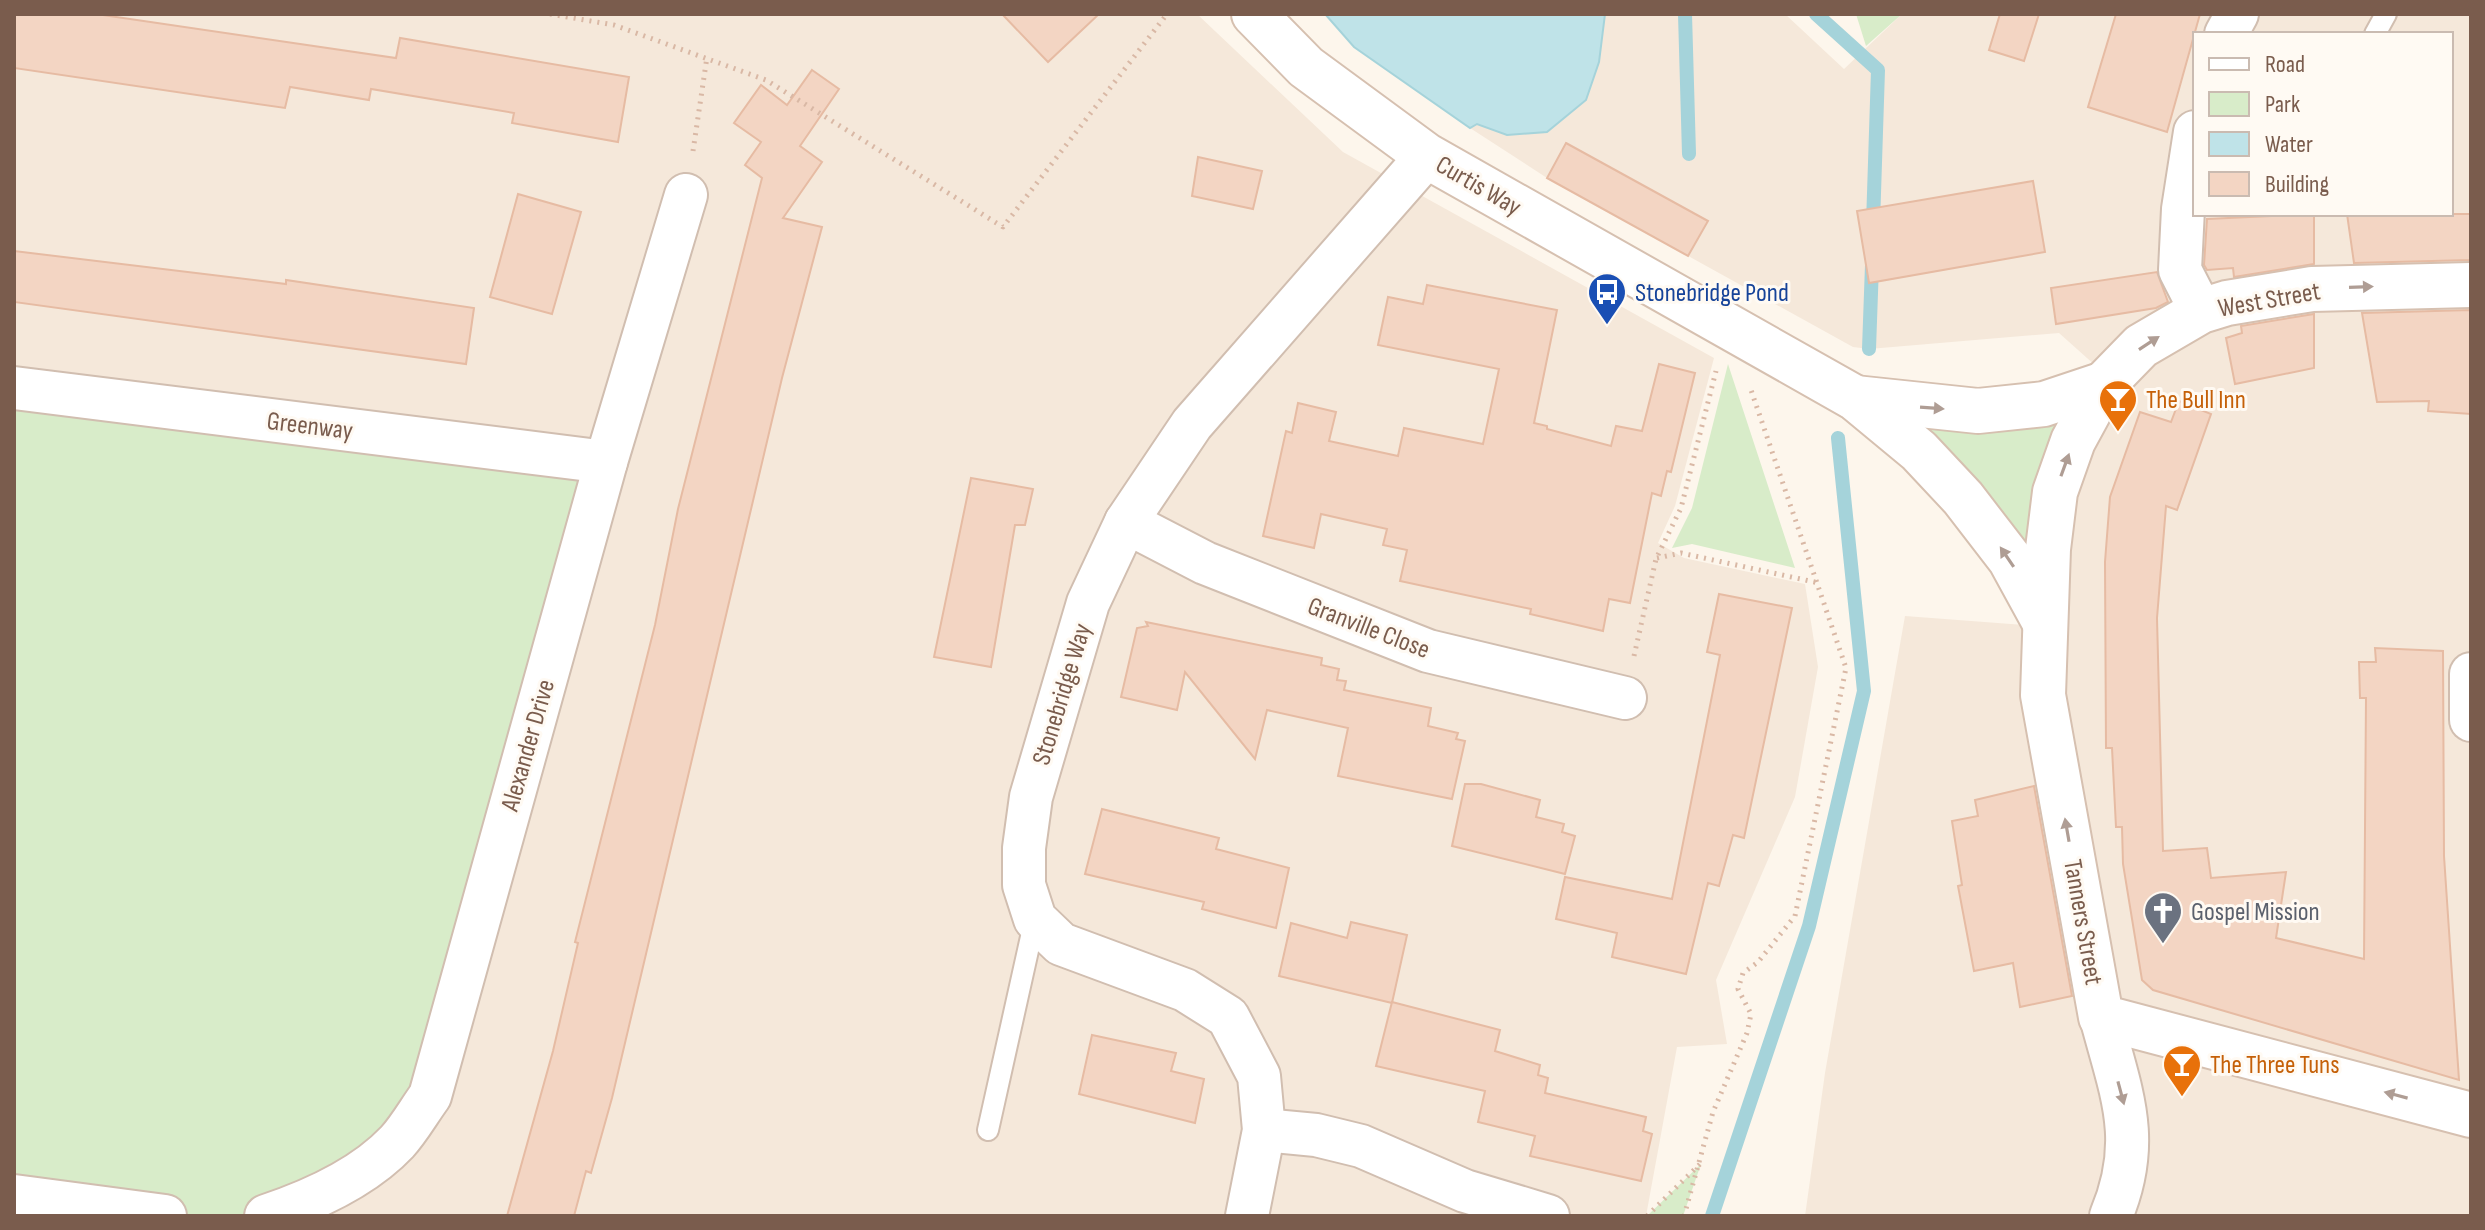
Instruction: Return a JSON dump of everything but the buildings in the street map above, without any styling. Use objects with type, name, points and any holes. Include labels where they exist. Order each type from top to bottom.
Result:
[{"type":"street","name":"Curtis Way","points":[[1254,14],[1306,67],[1427,156],[1855,398],[1919,451],[1963,498],[2010,559],[2046,624]]},
{"type":"street","points":[[2227,32],[2237,14]]},
{"type":"street","points":[[2193,145],[2183,209],[2180,270],[2201,311]]},
{"type":"street","name":"Stonebridge Way","points":[[1035,919],[1024,885],[1024,848],[1031,797],[1088,603],[1126,522],[1192,424],[1427,156]]},
{"type":"street","name":"Alexander Drive","points":[[266,1216],[303,1204],[361,1171],[397,1142],[430,1096],[606,462],[686,195]]},
{"type":"street","name":"West Street","points":[[2046,624],[2048,549],[2055,492],[2073,441],[2104,384],[2141,346],[2201,311],[2227,303],[2312,289],[2471,285]]},
{"type":"street","points":[[1855,398],[1978,411],[2044,404],[2104,384]]},
{"type":"street","name":"Greenway","points":[[14,388],[606,462]]},
{"type":"street","name":"Granville Close","points":[[1126,522],[1205,563],[1428,651],[1625,698]]},
{"type":"street","name":"Tanners Street","points":[[2046,624],[2043,695],[2101,1017],[2127,1117],[2130,1146],[2126,1178],[2111,1216]]},
{"type":"street","points":[[2470,674],[2471,720]]},
{"type":"street","points":[[1035,919],[1061,944],[1185,990],[1228,1017],[1259,1076],[1264,1130],[1247,1216]]},
{"type":"street","points":[[2101,1017],[2471,1115]]},
{"type":"street","points":[[1264,1130],[1316,1135],[1361,1146],[1465,1191],[1548,1216]]},
{"type":"street","points":[[14,1196],[165,1216]]},
{"type":"lane","points":[[2376,32],[2386,14]]},
{"type":"lane","points":[[988,1130],[1035,919]]},
{"type":"path","points":[[550,14],[614,25],[766,80],[1003,227],[1167,14]]},
{"type":"path","points":[[686,195],[707,57]]},
{"type":"path","points":[[1625,698],[1656,559],[1681,508],[1727,323]]},
{"type":"path","points":[[1684,1216],[1701,1164],[1713,1112],[1747,1033],[1751,1014],[1738,989],[1743,973],[1758,962],[1795,916],[1846,668],[1820,583],[1727,323]]},
{"type":"path","points":[[1656,559],[1681,553],[1820,583]]},
{"type":"path","points":[[1647,1216],[1701,1164]]},
{"type":"shaded area","points":[[14,14],[1197,14],[1343,152],[1714,358],[1675,506],[1658,543],[1684,558],[1805,584],[1818,667],[1795,797],[1716,980],[1727,1044],[1677,1047],[1646,1216],[14,1216]]},
{"type":"shaded area","points":[[1605,14],[1785,14],[1844,69],[1902,14],[2471,14],[2471,1216],[1805,1216],[1825,1073],[1905,616],[2063,628],[2069,535],[2082,482],[2115,383],[2059,333],[1869,349],[1853,347],[1547,178],[1470,128],[1477,124],[1507,135],[1599,62]]},
{"type":"green space","points":[[1856,14],[1902,14],[1866,46]]},
{"type":"green space","points":[[1728,364],[1795,568],[1692,544],[1672,548],[1692,508]]},
{"type":"green space","points":[[14,388],[606,462],[397,1142],[266,1216],[165,1216],[14,1196]]},
{"type":"green space","points":[[2055,423],[2061,431],[2033,549],[2021,553],[1926,424]]},
{"type":"green space","points":[[1701,1164],[1683,1216],[1647,1216]]},
{"type":"water","points":[[1325,14],[1605,14],[1599,62],[1586,100],[1547,132],[1507,135],[1477,124],[1470,128],[1354,47]]},
{"type":"waterway","points":[[1685,14],[1689,154]]},
{"type":"waterway","points":[[1816,14],[1878,70],[1873,224]]},
{"type":"waterway","points":[[1869,349],[1872,265]]},
{"type":"waterway","points":[[1712,1216],[1809,926],[1864,691],[1838,438]]},
{"type":"place","name":"Stonebridge Pond","points":[[1607,326]]},
{"type":"place","name":"The Bull Inn","points":[[2118,433]]},
{"type":"place","name":"Gospel Mission","points":[[2163,945]]},
{"type":"place","name":"The Three Tuns","points":[[2182,1098]]}]
